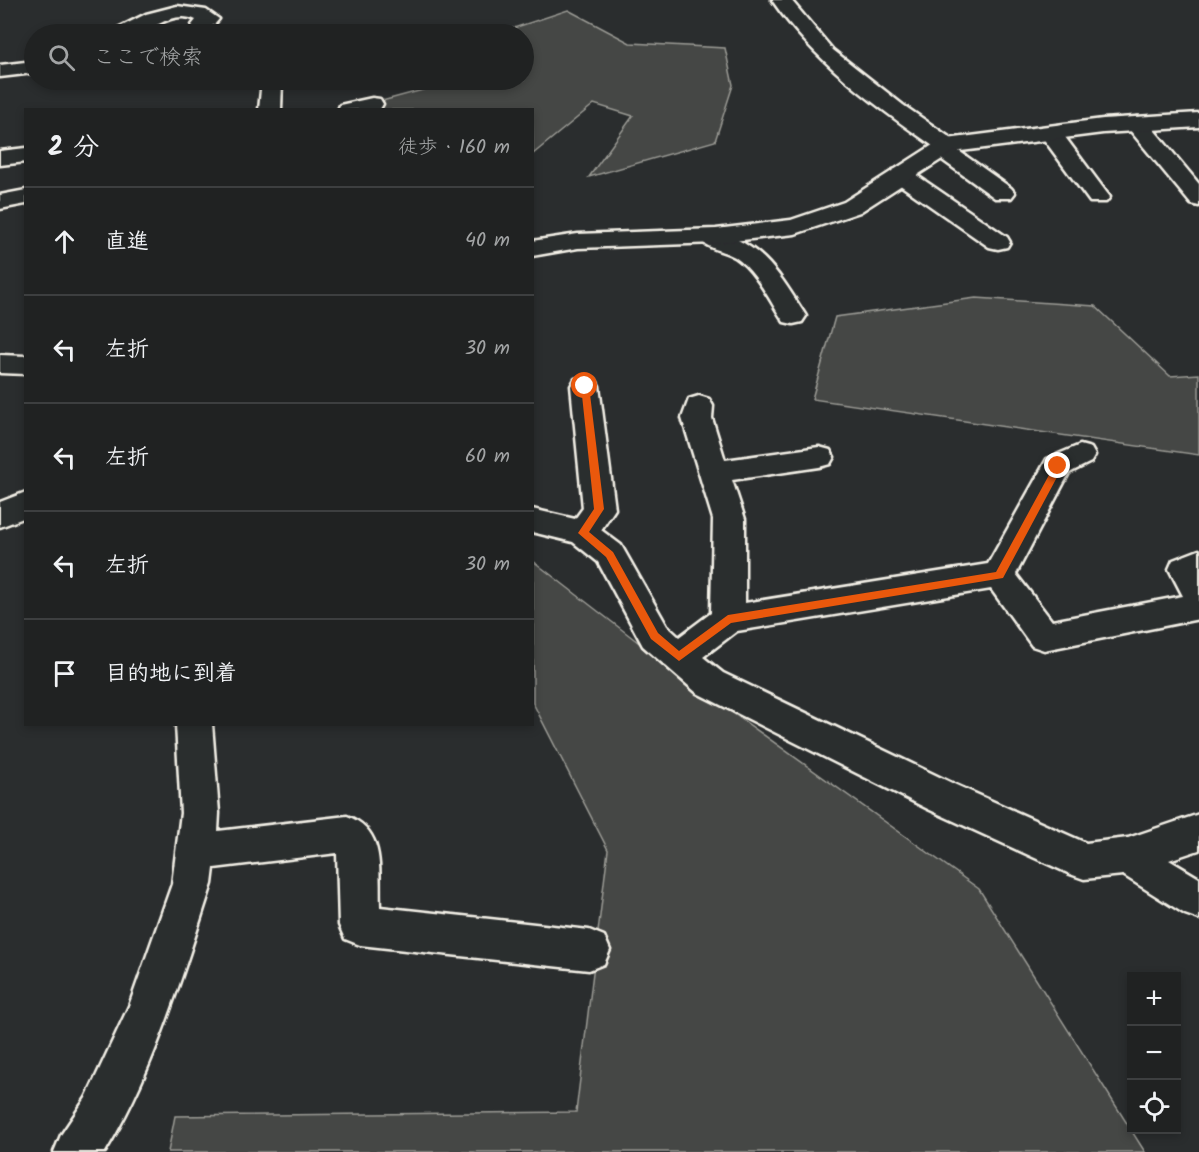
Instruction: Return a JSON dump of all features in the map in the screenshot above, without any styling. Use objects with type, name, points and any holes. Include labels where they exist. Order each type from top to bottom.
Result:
[{"type":"street","points":[[781,0],[826,54],[1004,193]]},
{"type":"street","points":[[142,24],[165,13],[192,8],[205,13]]},
{"type":"street","points":[[0,71],[24,68]]},
{"type":"street","points":[[270,108],[271,90]]},
{"type":"street","points":[[356,108],[372,104]]},
{"type":"street","points":[[534,249],[578,241],[710,237],[795,227],[852,207],[945,148],[1137,124],[1199,120]]},
{"type":"street","points":[[1137,124],[1199,199]]},
{"type":"street","points":[[1051,134],[1098,197]]},
{"type":"street","points":[[0,158],[24,155]]},
{"type":"street","points":[[901,175],[998,242]]},
{"type":"street","points":[[0,202],[24,197]]},
{"type":"street","points":[[710,237],[744,252],[762,268],[794,316]]},
{"type":"street","points":[[0,364],[24,365]]},
{"type":"street","points":[[583,533],[599,509],[585,386]]},
{"type":"street","points":[[699,405],[697,418],[729,519],[728,619]]},
{"type":"street","points":[[999,575],[1058,466],[1080,455]]},
{"type":"street","points":[[714,472],[819,457]]},
{"type":"street","points":[[0,516],[24,504]]},
{"type":"street","points":[[534,521],[583,533],[610,554],[655,636],[710,683],[942,796],[1084,861],[1128,856],[1199,832]]},
{"type":"street","points":[[1199,562],[1185,569],[1199,595]]},
{"type":"street","points":[[679,656],[728,619],[999,575]]},
{"type":"street","points":[[999,575],[1044,636],[1199,606]]},
{"type":"street","points":[[78,1152],[102,1114],[148,1013],[192,884],[200,813],[194,726]]},
{"type":"street","points":[[196,852],[347,834],[357,844],[360,926],[589,950]]},
{"type":"street","points":[[1128,856],[1199,900]]},
{"type":"shaded area","points":[[568,10],[630,43],[725,48],[733,85],[715,141],[589,177],[633,116],[594,104],[534,153],[534,108],[356,108],[423,90],[534,90],[534,24],[526,24]]},
{"type":"shaded area","points":[[976,298],[1095,306],[1170,376],[1199,374],[1199,455],[812,399],[835,317]]},
{"type":"shaded area","points":[[534,562],[691,683],[979,889],[1127,1123],[1127,1134],[1134,1134],[1145,1152],[168,1152],[175,1116],[576,1112],[608,850],[534,705]]},
{"type":"route","points":[[585,386],[599,509],[583,533],[610,554],[655,636],[679,656],[728,619],[999,575],[1058,466]]}]
